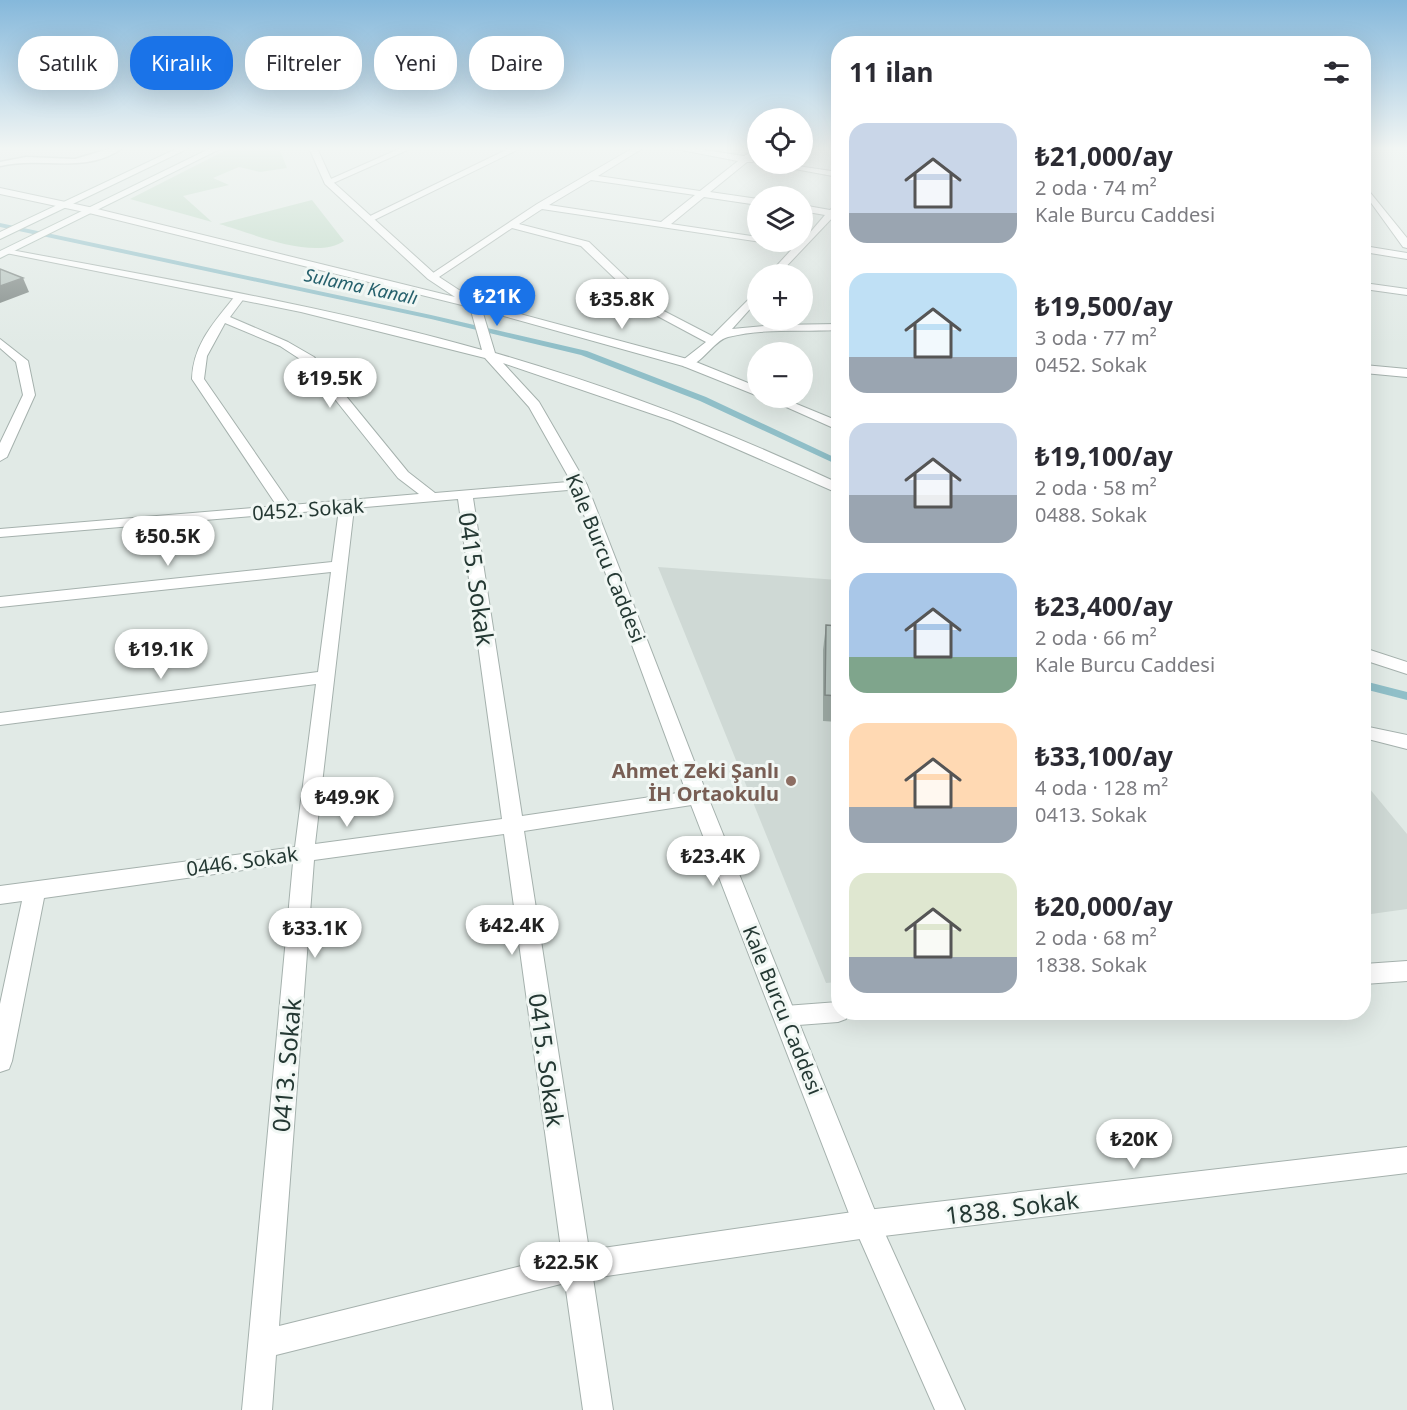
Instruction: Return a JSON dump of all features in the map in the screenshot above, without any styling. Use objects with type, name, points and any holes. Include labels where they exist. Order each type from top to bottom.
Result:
[{"type":"street","points":[[0,236],[48,214]]},
{"type":"street","points":[[3,253],[82,214]]},
{"type":"street","points":[[104,214],[475,305],[687,363],[747,388]]},
{"type":"street","points":[[363,214],[432,276],[475,305],[490,356]]},
{"type":"street","points":[[369,219],[380,214]]},
{"type":"street","points":[[432,276],[528,214]]},
{"type":"street","points":[[590,214],[747,238]]},
{"type":"street","points":[[662,225],[676,214]]},
{"type":"street","points":[[1382,214],[1407,245]]},
{"type":"street","points":[[813,233],[831,216]]},
{"type":"street","points":[[510,225],[585,244],[654,310],[718,338],[774,328],[831,327]]},
{"type":"street","points":[[1371,250],[1407,256]]},
{"type":"street","points":[[783,264],[794,252]]},
{"type":"street","points":[[3,253],[240,297],[398,330],[607,393],[760,449],[831,484]]},
{"type":"street","points":[[1371,287],[1407,292]]},
{"type":"street","points":[[240,297],[201,351],[197,366],[198,379],[287,510]]},
{"type":"street","points":[[687,363],[718,338],[747,305]]},
{"type":"street","points":[[224,318],[284,344],[310,360],[403,475],[434,499]]},
{"type":"street","points":[[0,457],[29,395],[22,361],[1,344]]},
{"type":"street","name":"Kale Burcu Caddesi","points":[[490,356],[534,405],[580,485],[698,797],[867,1224],[950,1410]]},
{"type":"street","points":[[1371,369],[1407,372]]},
{"type":"street","points":[[796,408],[831,423]]},
{"type":"street","name":"0452. Sokak","points":[[0,533],[434,499],[580,485]]},
{"type":"street","name":"0415. Sokak","points":[[465,496],[598,1410]]},
{"type":"street","name":"0413. Sokak","points":[[257,1410],[304,853],[347,506]]},
{"type":"street","points":[[0,602],[340,566]]},
{"type":"street","points":[[1371,657],[1407,668]]},
{"type":"street","points":[[0,719],[326,677]]},
{"type":"street","points":[[1371,734],[1407,742]]},
{"type":"street","name":"0446. Sokak","points":[[0,895],[513,825],[698,797]]},
{"type":"street","points":[[0,1060],[35,890]]},
{"type":"street","points":[[1371,974],[1407,971]]},
{"type":"street","points":[[786,1016],[831,1013]]},
{"type":"street","name":"1838. Sokak","points":[[263,1344],[577,1266],[867,1224],[1407,1160]]},
{"type":"shaded area","name":"Ahmet Zeki Şanlı İH Ortaokulu","points":[[658,567],[831,579],[831,983],[826,983]]},
{"type":"shaded area","points":[[1371,790],[1407,834],[1407,909],[1371,914]]},
{"type":"green space","points":[[183,214],[203,214],[212,222]]},
{"type":"green space","points":[[259,214],[323,214],[344,241],[331,246],[300,247],[265,239],[219,224]]},
{"type":"building","points":[[0,269],[23,278],[0,286]]},
{"type":"building","points":[[826,625],[831,625],[831,695],[825,695]]},
{"type":"waterway","name":"Sulama Kanalı","points":[[0,225],[431,317],[584,353],[703,399],[831,459]]},
{"type":"waterway","name":"Sulama Kanalı","points":[[1371,687],[1407,696]]},
{"type":"place","name":"Ahmet Zeki Şanlı İH Ortaokulu","points":[[791,781]]}]
